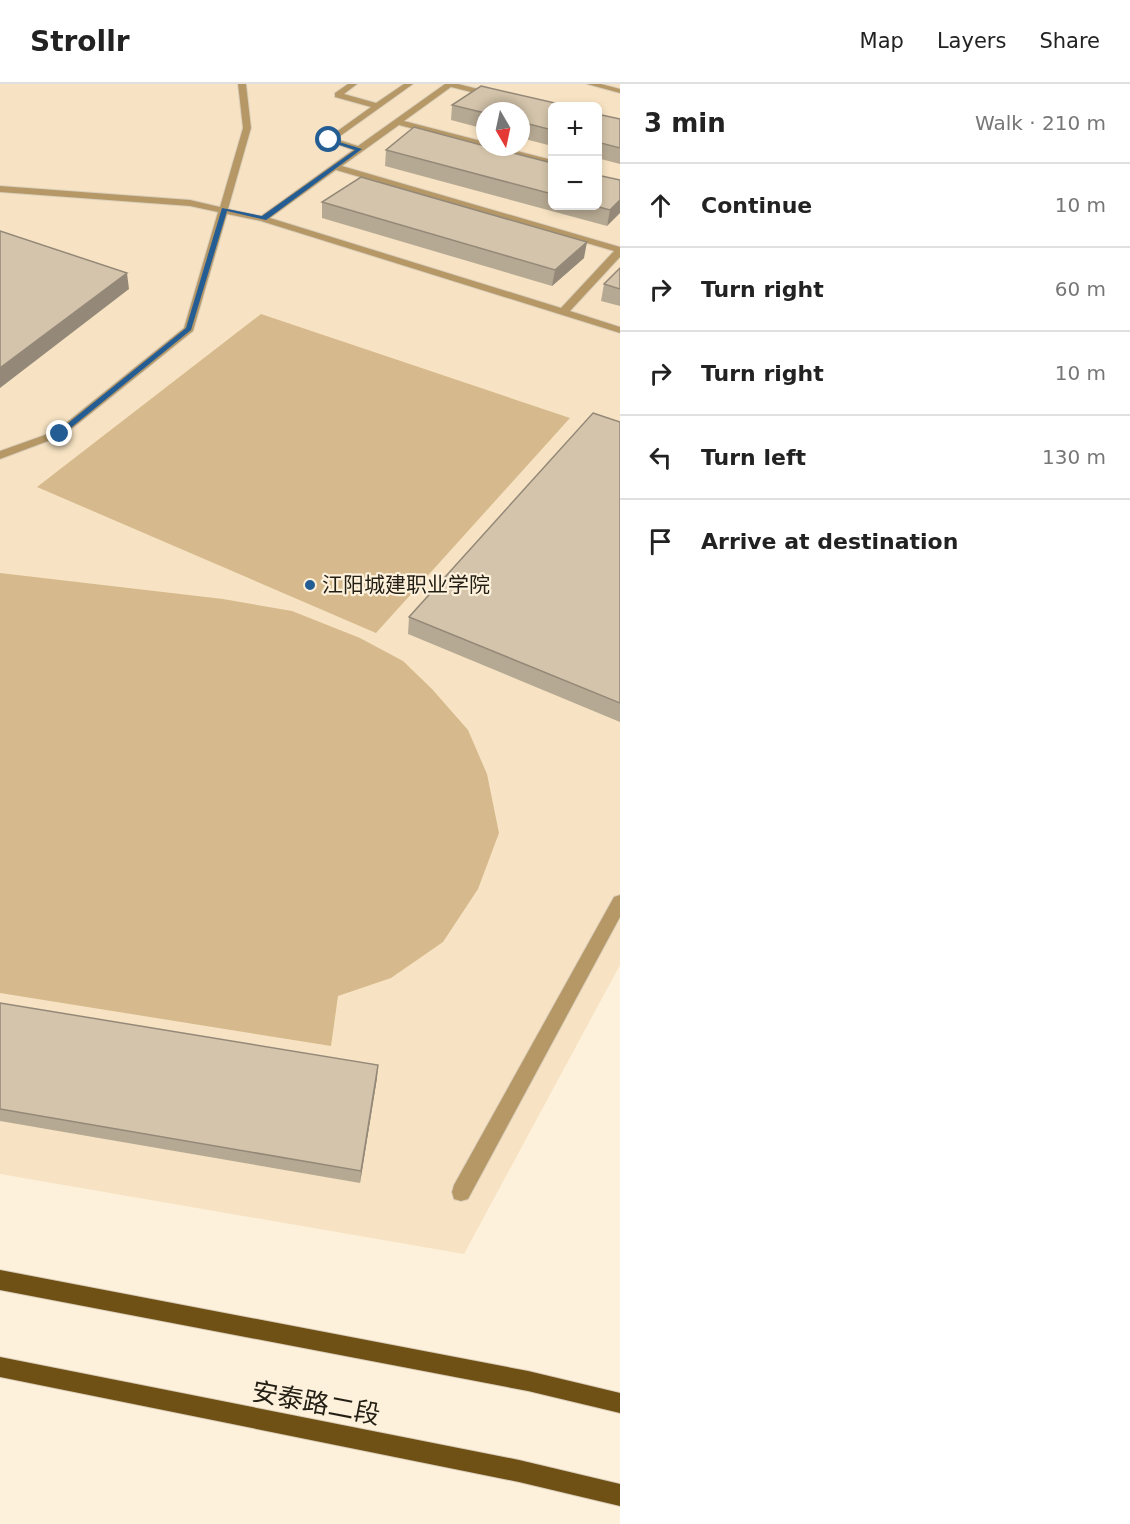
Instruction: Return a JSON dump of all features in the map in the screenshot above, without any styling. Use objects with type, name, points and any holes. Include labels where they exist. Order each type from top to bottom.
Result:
[{"type":"main road","points":[[0,1280],[528,1381],[620,1403]]},
{"type":"main road","name":"安泰路二段","points":[[0,1367],[508,1468],[620,1495]]},
{"type":"street","points":[[0,455],[60,434],[189,328],[247,128],[242,84]]},
{"type":"street","points":[[353,84],[338,94],[378,106]]},
{"type":"street","points":[[359,149],[329,140],[409,84]]},
{"type":"street","points":[[263,219],[449,84],[495,96]]},
{"type":"street","points":[[591,84],[620,91]]},
{"type":"street","points":[[397,122],[476,144]]},
{"type":"street","points":[[525,156],[548,162]]},
{"type":"street","points":[[334,168],[620,251],[563,312]]},
{"type":"street","points":[[0,189],[190,203],[224,209],[263,219],[620,330]]},
{"type":"street","points":[[460,1192],[620,902]]},
{"type":"shaded area","name":"江阳城建职业学院","points":[[0,84],[620,84],[620,965],[464,1254],[0,1174]]},
{"type":"shaded area","points":[[261,314],[570,418],[376,633],[37,487]]},
{"type":"shaded area","points":[[0,573],[223,599],[292,611],[360,638],[403,661],[432,689],[468,730],[487,774],[499,833],[478,889],[443,942],[391,978],[338,996],[331,1046],[0,993]]},
{"type":"building","points":[[481,86],[551,102],[548,102],[548,129],[530,124],[530,102],[476,102],[476,111],[452,105]]},
{"type":"building","points":[[602,115],[620,119],[620,148],[602,143]]},
{"type":"building","points":[[414,127],[476,144],[476,156],[525,156],[548,162],[548,193],[386,150]]},
{"type":"building","points":[[602,176],[620,180],[620,200],[610,210],[602,208]]},
{"type":"building","points":[[361,177],[587,242],[555,270],[322,202]]},
{"type":"building","points":[[0,231],[127,273],[0,368]]},
{"type":"building","points":[[620,268],[620,289],[604,284]]},
{"type":"building","points":[[593,413],[620,422],[620,703],[409,617]]},
{"type":"building","points":[[0,1003],[378,1065],[361,1171],[0,1109]]},
{"type":"place","name":"江阳城建职业学院","points":[[310,585]]},
{"type":"route","points":[[60,434],[189,328],[224,209],[263,219],[359,149],[329,140]]}]
